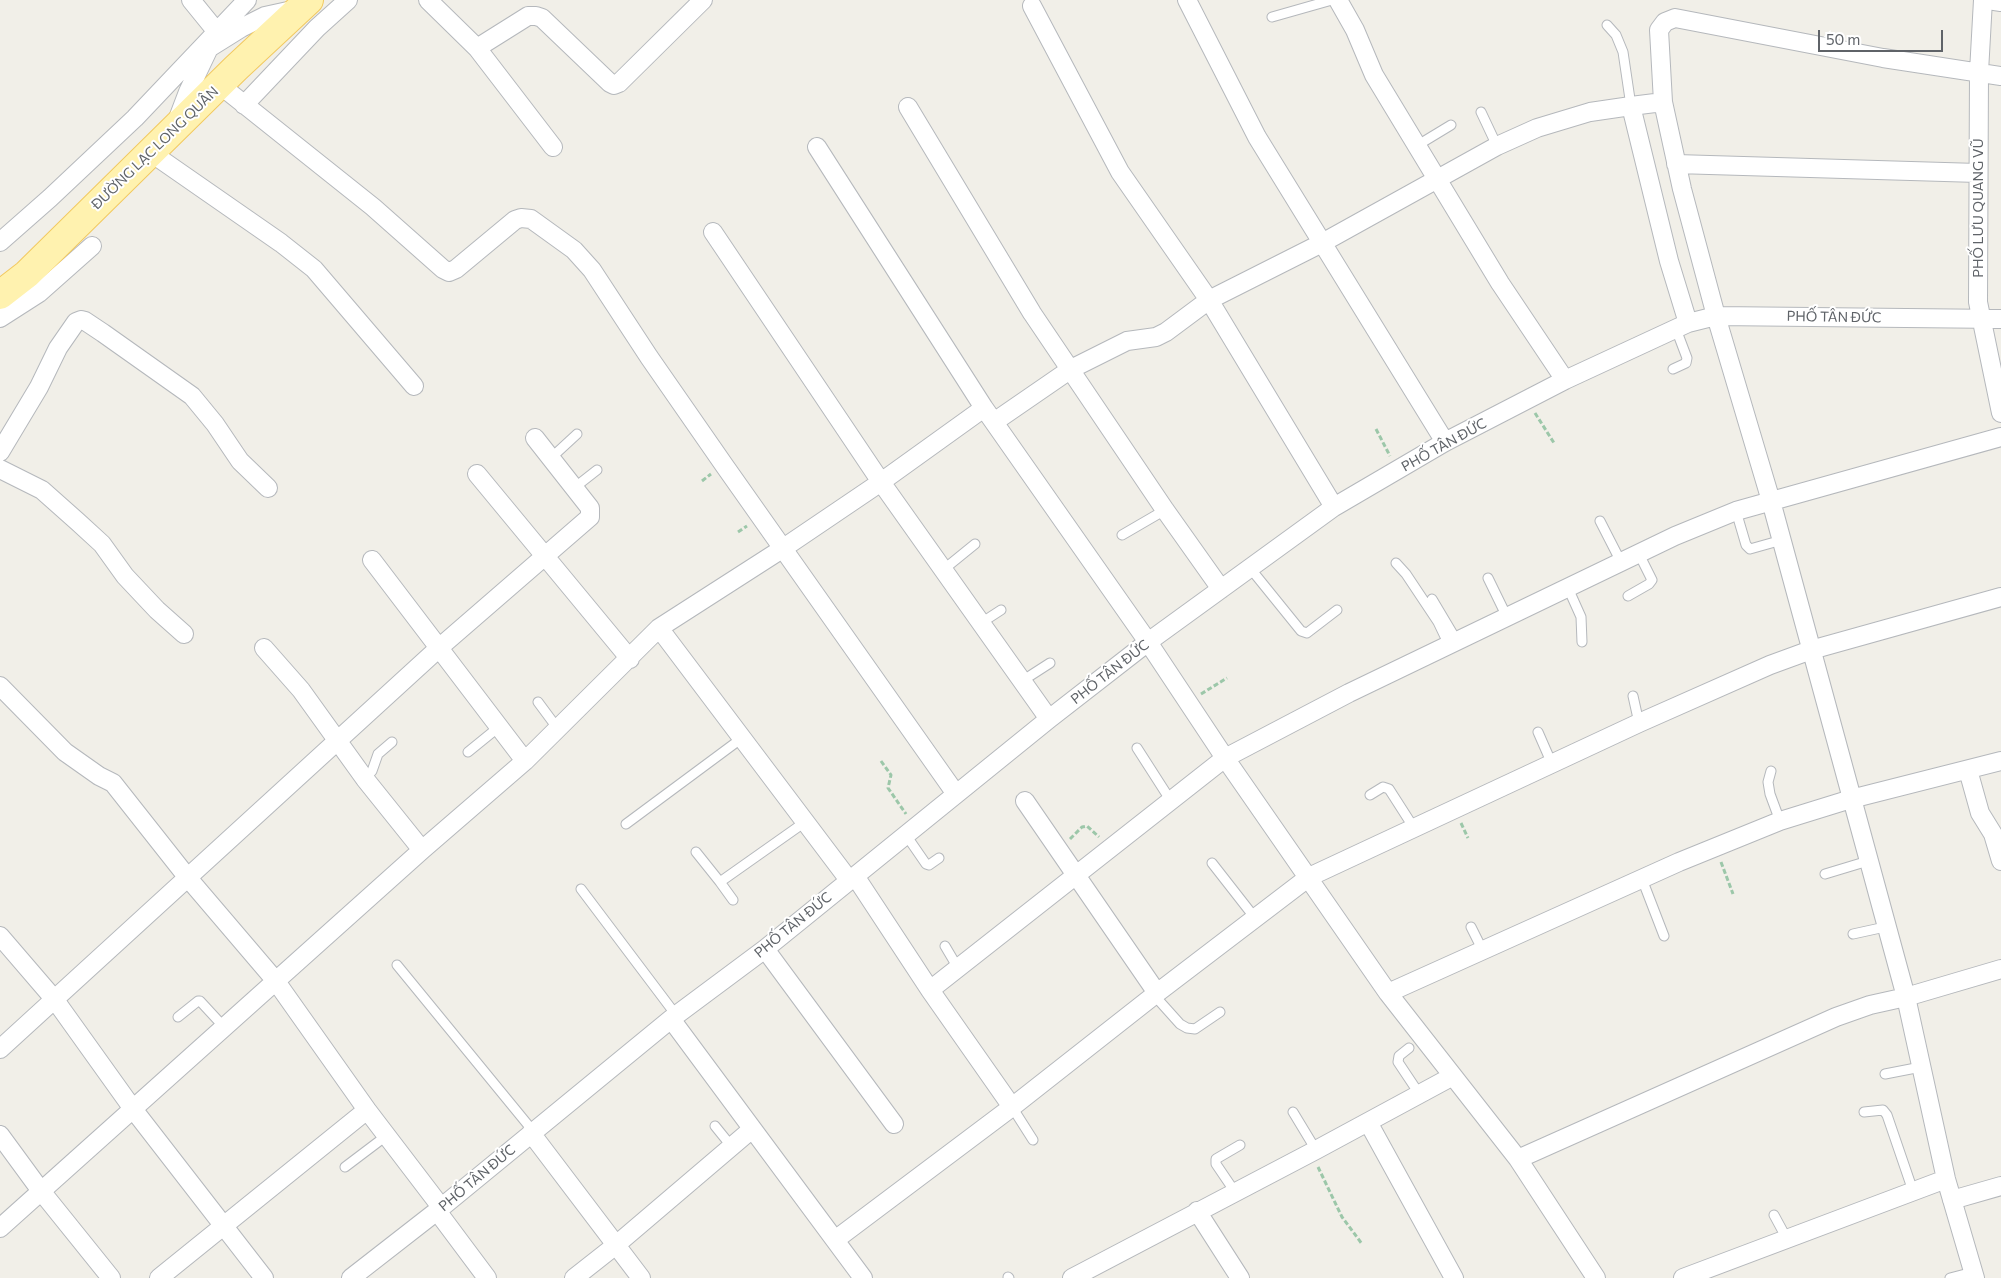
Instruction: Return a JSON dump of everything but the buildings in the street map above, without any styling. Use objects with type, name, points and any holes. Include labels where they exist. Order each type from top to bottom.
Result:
[{"type":"main road","name":"ĐƯỜNG LẠC LONG QUÂN","points":[[0,295],[27,274],[236,68],[305,4]]},
{"type":"street","points":[[191,0],[211,41]]},
{"type":"street","points":[[0,242],[135,118],[211,41],[247,0]]},
{"type":"street","points":[[244,105],[318,28],[348,0]]},
{"type":"street","points":[[428,0],[477,48],[553,147]]},
{"type":"street","points":[[477,48],[528,16],[536,16],[542,18],[610,83],[619,83],[703,0]]},
{"type":"street","points":[[1187,0],[1257,137],[1445,442]]},
{"type":"street","points":[[1338,0],[1355,30],[1374,74],[1418,145],[1437,180],[1500,283],[1565,380]]},
{"type":"street","name":"PHỐ LƯU QUANG VŨ","points":[[1983,0],[1979,51],[1978,302],[2001,413]]},
{"type":"street","points":[[1988,0],[2001,2]]},
{"type":"street","points":[[171,133],[211,41],[266,16],[305,4]]},
{"type":"street","points":[[1032,6],[1120,172],[1209,300],[1334,506]]},
{"type":"street","points":[[1974,1275],[1946,1179],[1906,997],[1885,927],[1782,540],[1716,316],[1676,164],[1663,102],[1659,30],[1665,22],[1675,18],[1883,58],[2001,76]]},
{"type":"street","points":[[220,85],[373,208],[443,269],[449,272],[456,269],[515,220],[521,218],[531,219],[574,250],[592,270],[649,357],[782,549],[956,794]]},
{"type":"street","points":[[0,1228],[275,980],[525,761],[659,628],[782,549],[880,482],[989,415],[1071,369],[1127,341],[1156,337],[1189,316],[1209,300],[1322,243],[1497,146],[1537,128],[1590,112],[1663,102]]},
{"type":"street","points":[[1631,106],[1669,261],[1682,326]]},
{"type":"street","points":[[908,107],[1032,313],[1165,510],[1221,589]]},
{"type":"street","points":[[817,147],[989,415],[1148,642],[1225,758],[1388,993],[1518,1158],[1596,1278]]},
{"type":"street","points":[[150,152],[281,243],[314,269],[414,386]]},
{"type":"street","points":[[1676,164],[1978,173]]},
{"type":"street","points":[[714,232],[880,482],[1049,719]]},
{"type":"street","points":[[0,318],[39,293],[92,246]]},
{"type":"street","name":"PHỐ TÂN ĐỨC","points":[[351,1278],[439,1209],[673,1017],[765,949],[1049,719],[1148,642],[1334,506],[1445,442],[1565,380],[1682,326],[1716,316],[2001,319]]},
{"type":"street","points":[[0,452],[39,387],[58,348],[76,322],[80,320],[85,321],[192,396],[215,424],[240,462],[268,488]]},
{"type":"street","points":[[930,990],[1225,758],[1349,693],[1675,536],[1736,511],[2001,437]]},
{"type":"street","points":[[0,1049],[440,648],[590,517],[590,508],[535,438]]},
{"type":"street","points":[[0,469],[42,490],[78,522],[102,544],[131,583],[184,634]]},
{"type":"street","points":[[476,474],[630,658]]},
{"type":"street","points":[[372,560],[525,761]]},
{"type":"street","points":[[835,1240],[1012,1107],[1155,994],[1309,877],[1639,723],[1770,666],[1811,650],[2001,597]]},
{"type":"street","points":[[659,628],[805,822],[852,878],[1012,1107]]},
{"type":"street","points":[[264,648],[301,690],[365,779],[422,850]]},
{"type":"street","points":[[0,686],[65,752],[113,784],[188,878],[275,980],[487,1278]]},
{"type":"street","points":[[1388,993],[1642,879],[1780,821],[1851,799],[2001,761]]},
{"type":"street","points":[[1968,770],[1980,813],[1992,830],[2001,861]]},
{"type":"street","points":[[1025,801],[1077,875],[1155,994]]},
{"type":"street","points":[[0,936],[55,1000],[133,1109],[264,1278]]},
{"type":"street","points":[[765,949],[894,1124]]},
{"type":"street","points":[[1518,1158],[1836,1017],[1870,1005],[1906,997],[2001,969]]},
{"type":"street","points":[[673,1017],[751,1130],[863,1278]]},
{"type":"street","points":[[1072,1278],[1197,1211],[1314,1152],[1453,1076]]},
{"type":"street","points":[[159,1278],[367,1110]]},
{"type":"street","points":[[1368,1122],[1454,1278]]},
{"type":"street","points":[[574,1278],[616,1245],[751,1130]]},
{"type":"street","points":[[532,1132],[641,1278]]},
{"type":"street","points":[[0,1135],[41,1191],[111,1278]]},
{"type":"street","points":[[1683,1278],[1946,1179]]},
{"type":"street","points":[[1952,1200],[2001,1186]]},
{"type":"street","points":[[1197,1211],[1240,1278]]},
{"type":"lane","points":[[1272,17],[1332,0]]},
{"type":"lane","points":[[1607,24],[1616,35],[1622,52],[1631,106]]},
{"type":"lane","points":[[1481,112],[1497,146]]},
{"type":"lane","points":[[1418,145],[1451,125]]},
{"type":"lane","points":[[1672,369],[1686,362],[1687,358],[1682,326]]},
{"type":"lane","points":[[551,458],[577,434]]},
{"type":"lane","points":[[574,488],[597,470]]},
{"type":"lane","points":[[1122,535],[1165,510]]},
{"type":"lane","points":[[1736,511],[1746,545],[1750,548],[1782,540]]},
{"type":"lane","points":[[1600,521],[1622,562]]},
{"type":"lane","points":[[943,570],[975,544]]},
{"type":"lane","points":[[1628,596],[1649,584],[1652,580],[1639,554]]},
{"type":"lane","points":[[1396,563],[1406,574],[1453,643]]},
{"type":"lane","points":[[1250,568],[1301,631],[1307,633],[1337,610]]},
{"type":"lane","points":[[1488,578],[1507,616]]},
{"type":"lane","points":[[1568,588],[1581,617],[1582,642]]},
{"type":"lane","points":[[1432,599],[1453,643]]},
{"type":"lane","points":[[981,623],[1001,610]]},
{"type":"lane","points":[[1022,681],[1050,663]]},
{"type":"lane","points":[[1633,696],[1639,723]]},
{"type":"lane","points":[[538,702],[558,729]]},
{"type":"lane","points":[[468,752],[500,726]]},
{"type":"lane","points":[[1538,732],[1552,764]]},
{"type":"lane","points":[[626,824],[742,738]]},
{"type":"lane","points":[[365,779],[372,771],[378,754],[392,742]]},
{"type":"lane","points":[[1137,748],[1171,801]]},
{"type":"lane","points":[[1771,771],[1768,782],[1770,794],[1780,821]]},
{"type":"lane","points":[[1370,795],[1383,787],[1390,789],[1414,828]]},
{"type":"lane","points":[[720,882],[805,822]]},
{"type":"lane","points":[[910,831],[926,864],[930,865],[939,858]]},
{"type":"lane","points":[[696,852],[733,900]]},
{"type":"lane","points":[[1825,874],[1868,861]]},
{"type":"lane","points":[[1212,863],[1255,918]]},
{"type":"lane","points":[[1642,879],[1664,936]]},
{"type":"lane","points":[[581,889],[673,1017]]},
{"type":"lane","points":[[1471,927],[1483,951]]},
{"type":"lane","points":[[1853,934],[1885,927]]},
{"type":"lane","points":[[945,946],[958,968]]},
{"type":"lane","points":[[397,965],[532,1132]]},
{"type":"lane","points":[[1155,994],[1180,1024],[1187,1028],[1196,1029],[1220,1012]]},
{"type":"lane","points":[[178,1017],[200,1001],[224,1027]]},
{"type":"lane","points":[[1409,1048],[1399,1056],[1398,1062],[1420,1095]]},
{"type":"lane","points":[[1885,1074],[1921,1067]]},
{"type":"lane","points":[[1012,1107],[1033,1140]]},
{"type":"lane","points":[[1864,1112],[1883,1110],[1887,1115],[1913,1191]]},
{"type":"lane","points":[[1293,1112],[1314,1152]]},
{"type":"lane","points":[[715,1126],[732,1147]]},
{"type":"lane","points":[[345,1167],[386,1136]]},
{"type":"lane","points":[[1235,1192],[1216,1164],[1216,1158],[1240,1145]]},
{"type":"lane","points":[[1774,1216],[1787,1239]]},
{"type":"lane","points":[[1950,1278],[1974,1275]]},
{"type":"path","points":[[1526,400],[1554,443]]},
{"type":"path","points":[[1376,429],[1398,470]]},
{"type":"path","points":[[1188,702],[1227,678]]},
{"type":"path","points":[[880,760],[891,776],[888,788],[910,831]]},
{"type":"path","points":[[1059,850],[1082,827],[1087,826],[1096,836],[1101,838]]},
{"type":"path","points":[[1716,847],[1733,894]]},
{"type":"path","points":[[1314,1152],[1342,1217],[1362,1244]]}]
